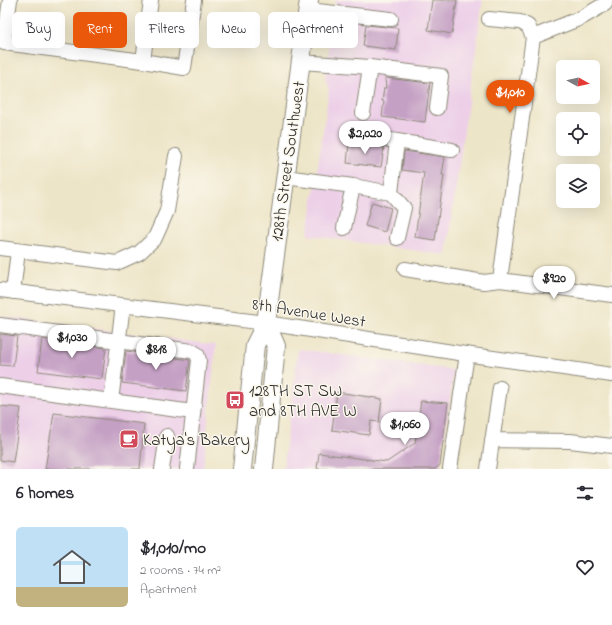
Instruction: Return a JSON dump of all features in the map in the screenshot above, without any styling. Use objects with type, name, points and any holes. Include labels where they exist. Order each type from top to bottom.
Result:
[{"type":"main road","name":"128th Street Southwest","points":[[242,469],[255,345],[266,323],[308,5]]},
{"type":"main road","points":[[264,469],[276,346],[266,323]]},
{"type":"street","points":[[10,0],[4,43],[143,61],[184,68],[194,0]]},
{"type":"street","points":[[143,61],[151,0]]},
{"type":"street","points":[[533,37],[581,18],[605,4],[606,0]]},
{"type":"street","points":[[308,5],[391,19]]},
{"type":"street","points":[[489,19],[520,22],[528,26],[533,37],[500,280]]},
{"type":"street","points":[[301,62],[370,67],[441,76],[437,108]]},
{"type":"street","points":[[363,113],[370,67]]},
{"type":"street","points":[[355,135],[452,150]]},
{"type":"street","points":[[391,193],[397,141]]},
{"type":"street","points":[[0,248],[117,263],[139,253],[155,238],[167,211],[176,156]]},
{"type":"street","points":[[285,177],[353,186],[391,193],[404,208],[398,238]]},
{"type":"street","points":[[344,228],[353,186]]},
{"type":"street","points":[[7,291],[18,251]]},
{"type":"street","points":[[405,269],[484,282],[500,280],[612,295]]},
{"type":"street","name":"8th Avenue West","points":[[7,291],[266,323],[612,375]]},
{"type":"street","points":[[111,401],[123,305]]},
{"type":"street","points":[[0,325],[192,351],[196,354],[199,360],[187,469]]},
{"type":"street","points":[[450,469],[467,354]]},
{"type":"street","points":[[0,386],[193,412]]},
{"type":"street","points":[[488,469],[500,388]]},
{"type":"street","points":[[162,469],[167,436]]},
{"type":"street","points":[[492,440],[570,441],[612,446]]},
{"type":"shaded area","points":[[336,0],[483,0],[446,255],[308,235],[329,90],[325,78],[329,48],[358,48],[358,12],[334,12]]},
{"type":"shaded area","points":[[0,316],[216,345],[203,469],[0,469]]},
{"type":"shaded area","points":[[298,349],[454,370],[440,469],[283,469]]},
{"type":"building","points":[[432,0],[457,0],[452,34],[428,30]]},
{"type":"building","points":[[366,25],[398,28],[396,50],[363,46]]},
{"type":"building","points":[[385,78],[430,83],[425,122],[382,117],[384,101],[382,101],[384,88],[386,88]]},
{"type":"building","points":[[349,143],[384,148],[381,167],[347,163]]},
{"type":"building","points":[[404,151],[445,157],[435,240],[415,237],[424,173],[402,170]]},
{"type":"building","points":[[372,202],[391,208],[385,232],[365,226]]},
{"type":"building","points":[[0,334],[17,336],[13,366],[0,365]]},
{"type":"building","points":[[42,339],[106,348],[102,379],[38,371]]},
{"type":"building","points":[[126,351],[190,360],[186,391],[122,383]]},
{"type":"building","points":[[337,392],[382,399],[379,422],[371,421],[369,435],[332,430]]},
{"type":"building","points":[[421,401],[448,403],[440,465],[435,469],[317,469],[319,453],[387,462],[415,443]]},
{"type":"building","points":[[0,406],[21,408],[13,462],[0,460]]},
{"type":"building","points":[[54,413],[144,424],[140,469],[45,469]]},
{"type":"place","name":"128TH ST SW and 8TH AVE W","points":[[235,400]]},
{"type":"place","name":"Katya's Bakery","points":[[129,439]]}]
